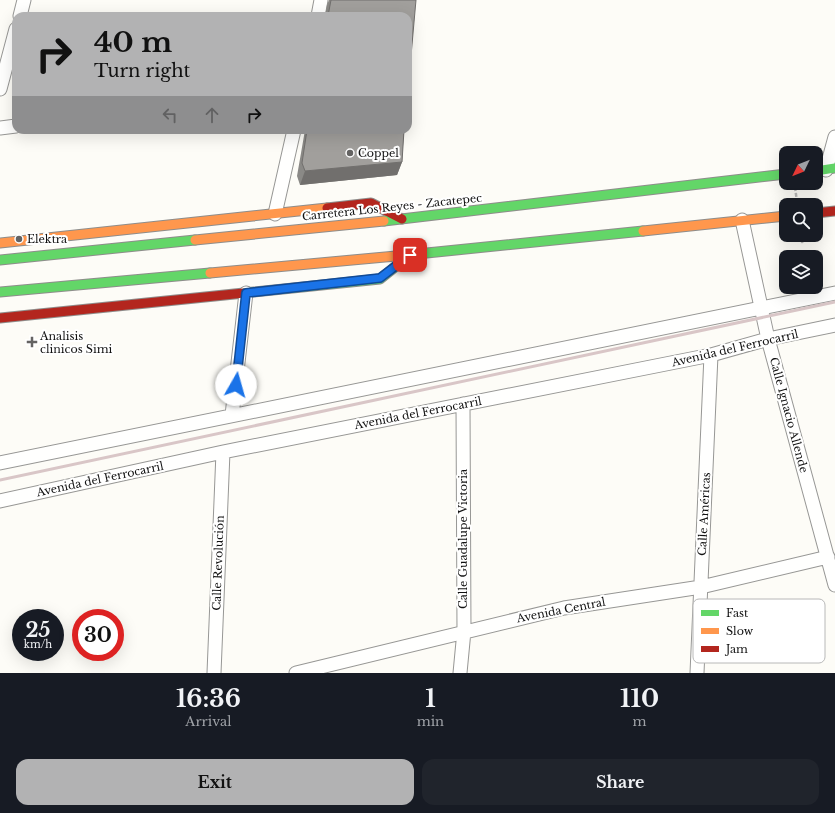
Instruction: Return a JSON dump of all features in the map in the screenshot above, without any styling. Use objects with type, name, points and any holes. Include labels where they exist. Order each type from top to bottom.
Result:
[{"type":"main road","name":"Carretera Los Reyes - Zacatepec","points":[[0,260],[376,222],[779,175]]},
{"type":"main road","points":[[0,243],[372,203],[402,219]]},
{"type":"main road","points":[[823,212],[835,211]]},
{"type":"main road","points":[[0,292],[410,255],[779,217]]},
{"type":"main road","points":[[0,318],[380,278],[410,255]]},
{"type":"street","points":[[21,12],[24,0]]},
{"type":"street","points":[[319,12],[321,0]]},
{"type":"street","points":[[0,89],[12,44]]},
{"type":"street","points":[[0,128],[12,126]]},
{"type":"street","points":[[275,214],[293,134]]},
{"type":"street","points":[[826,170],[835,137]]},
{"type":"street","name":"Calle Ignacio Allende","points":[[742,220],[768,339],[835,585]]},
{"type":"street","points":[[232,415],[246,293]]},
{"type":"street","points":[[0,463],[835,293]]},
{"type":"street","name":"Avenida del Ferrocarril","points":[[0,501],[222,452],[711,355],[768,339],[835,325]]},
{"type":"street","name":"Calle Américas","points":[[700,599],[711,355]]},
{"type":"street","name":"Calle Guadalupe Victoria","points":[[460,673],[464,631],[463,404]]},
{"type":"street","name":"Calle Revolución","points":[[214,673],[222,452]]},
{"type":"street","name":"Avenida Central","points":[[296,673],[464,631],[564,608],[701,587],[828,557]]},
{"type":"street","name":"Calle Américas","points":[[696,673],[697,663]]},
{"type":"building","points":[[331,0],[416,0],[412,44],[412,12],[329,12]]},
{"type":"building","name":"Coppel","points":[[306,134],[404,134],[402,162],[305,171],[302,163]]},
{"type":"railway","points":[[0,480],[835,302]]},
{"type":"traffic: fast","points":[[823,170],[835,168]]},
{"type":"traffic: fast","points":[[384,221],[779,175]]},
{"type":"traffic: fast","points":[[407,255],[643,231]]},
{"type":"traffic: fast","points":[[0,260],[195,240]]},
{"type":"traffic: fast","points":[[244,293],[380,279],[410,255]]},
{"type":"traffic: fast","points":[[0,292],[210,273]]},
{"type":"traffic: slow","points":[[0,243],[327,208]]},
{"type":"traffic: slow","points":[[643,231],[779,217]]},
{"type":"traffic: slow","points":[[195,240],[384,221]]},
{"type":"traffic: slow","points":[[210,273],[407,255]]},
{"type":"traffic: jam","points":[[327,208],[371,203],[402,219]]},
{"type":"traffic: jam","points":[[823,212],[835,211]]},
{"type":"traffic: jam","points":[[0,318],[244,293]]},
{"type":"place","name":"Coppel","points":[[350,153]]},
{"type":"place","name":"Elektra","points":[[19,239]]},
{"type":"place","name":"Analisis clinicos Simi","points":[[32,342]]},
{"type":"route","points":[[236,385],[246,293],[380,278],[410,255]]}]
